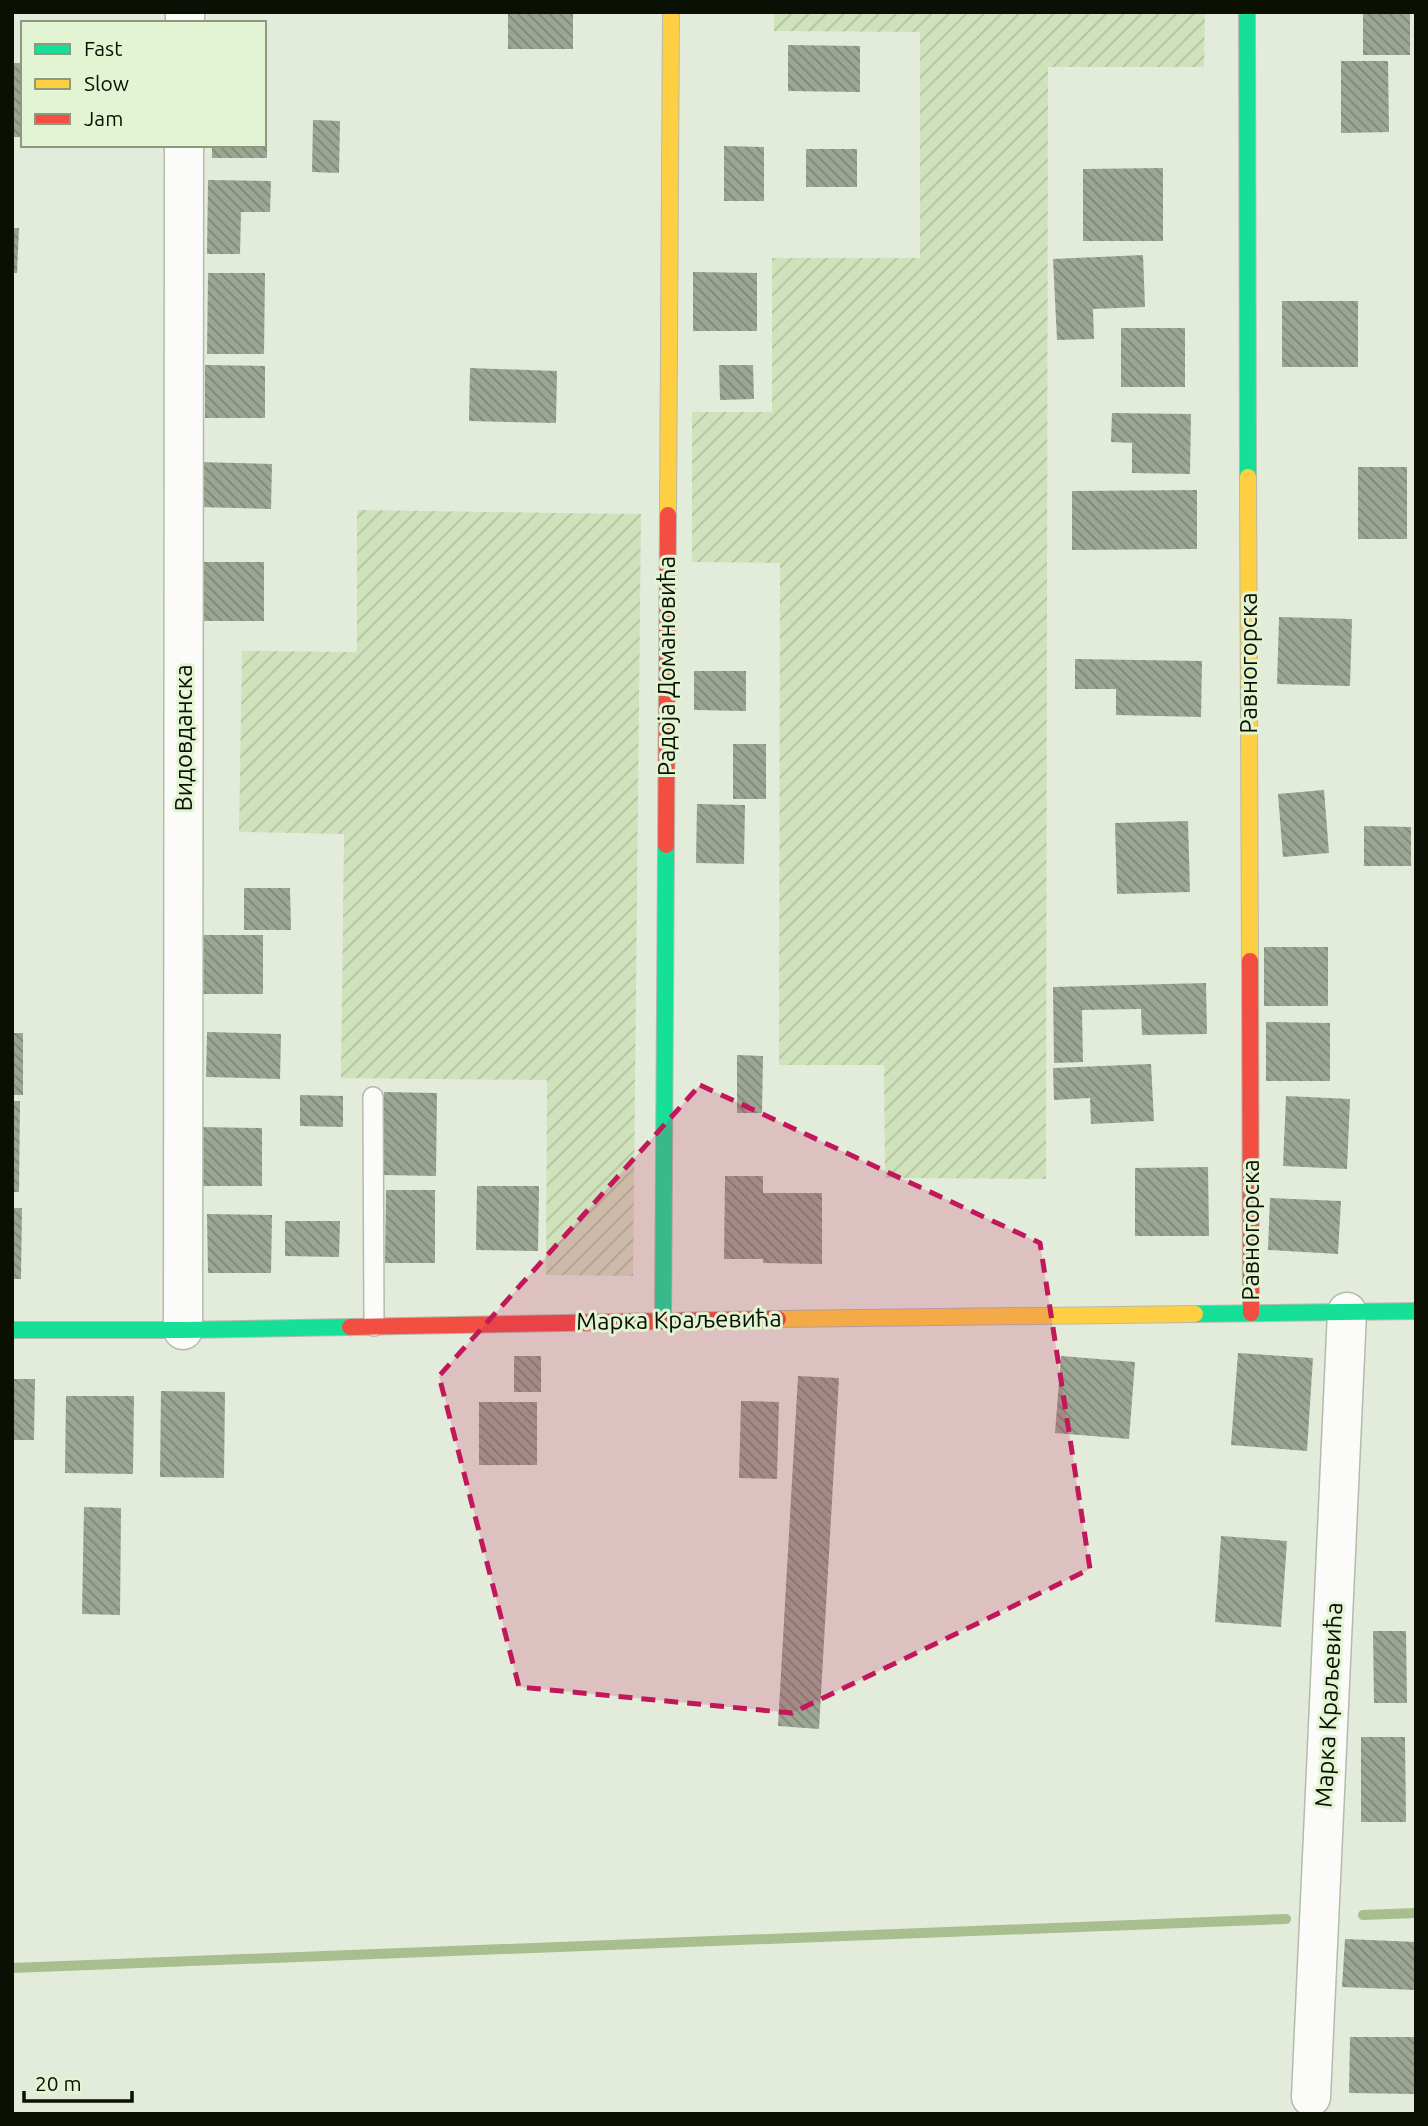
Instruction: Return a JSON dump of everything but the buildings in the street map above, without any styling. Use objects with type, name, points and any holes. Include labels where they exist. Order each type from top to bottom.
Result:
[{"type":"street","name":"Радоја Домановића","points":[[663,1320],[671,12]]},
{"type":"street","name":"Равногорска","points":[[1247,12],[1251,1313]]},
{"type":"street","name":"Видовданска","points":[[183,1330],[184,147]]},
{"type":"street","name":"Марка Краљевића","points":[[12,1329],[183,1330],[663,1320],[1416,1311]]},
{"type":"street","name":"Марка Краљевића","points":[[1311,2097],[1347,1312]]},
{"type":"lane","points":[[373,1097],[374,1326]]},
{"type":"highlighted area","points":[[700,1085],[1040,1243],[1090,1569],[792,1713],[519,1687],[439,1376]]},
{"type":"green space","points":[[774,12],[1205,12],[1204,67],[1048,67],[1046,1179],[885,1178],[884,1065],[779,1065],[780,563],[692,562],[692,412],[772,412],[772,258],[920,258],[920,32],[774,31]]},
{"type":"green space","points":[[357,510],[641,514],[633,1276],[546,1275],[547,1080],[341,1078],[344,834],[239,832],[242,651],[357,652]]},
{"type":"waterway","points":[[1363,1915],[1416,1913]]},
{"type":"waterway","points":[[12,1968],[1286,1919]]},
{"type":"traffic: fast","points":[[1247,12],[1248,477]]},
{"type":"traffic: fast","points":[[663,1320],[666,845]]},
{"type":"traffic: fast","points":[[1195,1314],[1416,1311]]},
{"type":"traffic: fast","points":[[12,1330],[350,1327]]},
{"type":"traffic: slow","points":[[668,515],[671,12]]},
{"type":"traffic: slow","points":[[1248,477],[1250,961]]},
{"type":"traffic: slow","points":[[778,1319],[1195,1314]]},
{"type":"traffic: jam","points":[[666,845],[668,515]]},
{"type":"traffic: jam","points":[[1250,961],[1251,1313]]},
{"type":"traffic: jam","points":[[350,1327],[778,1319]]}]
